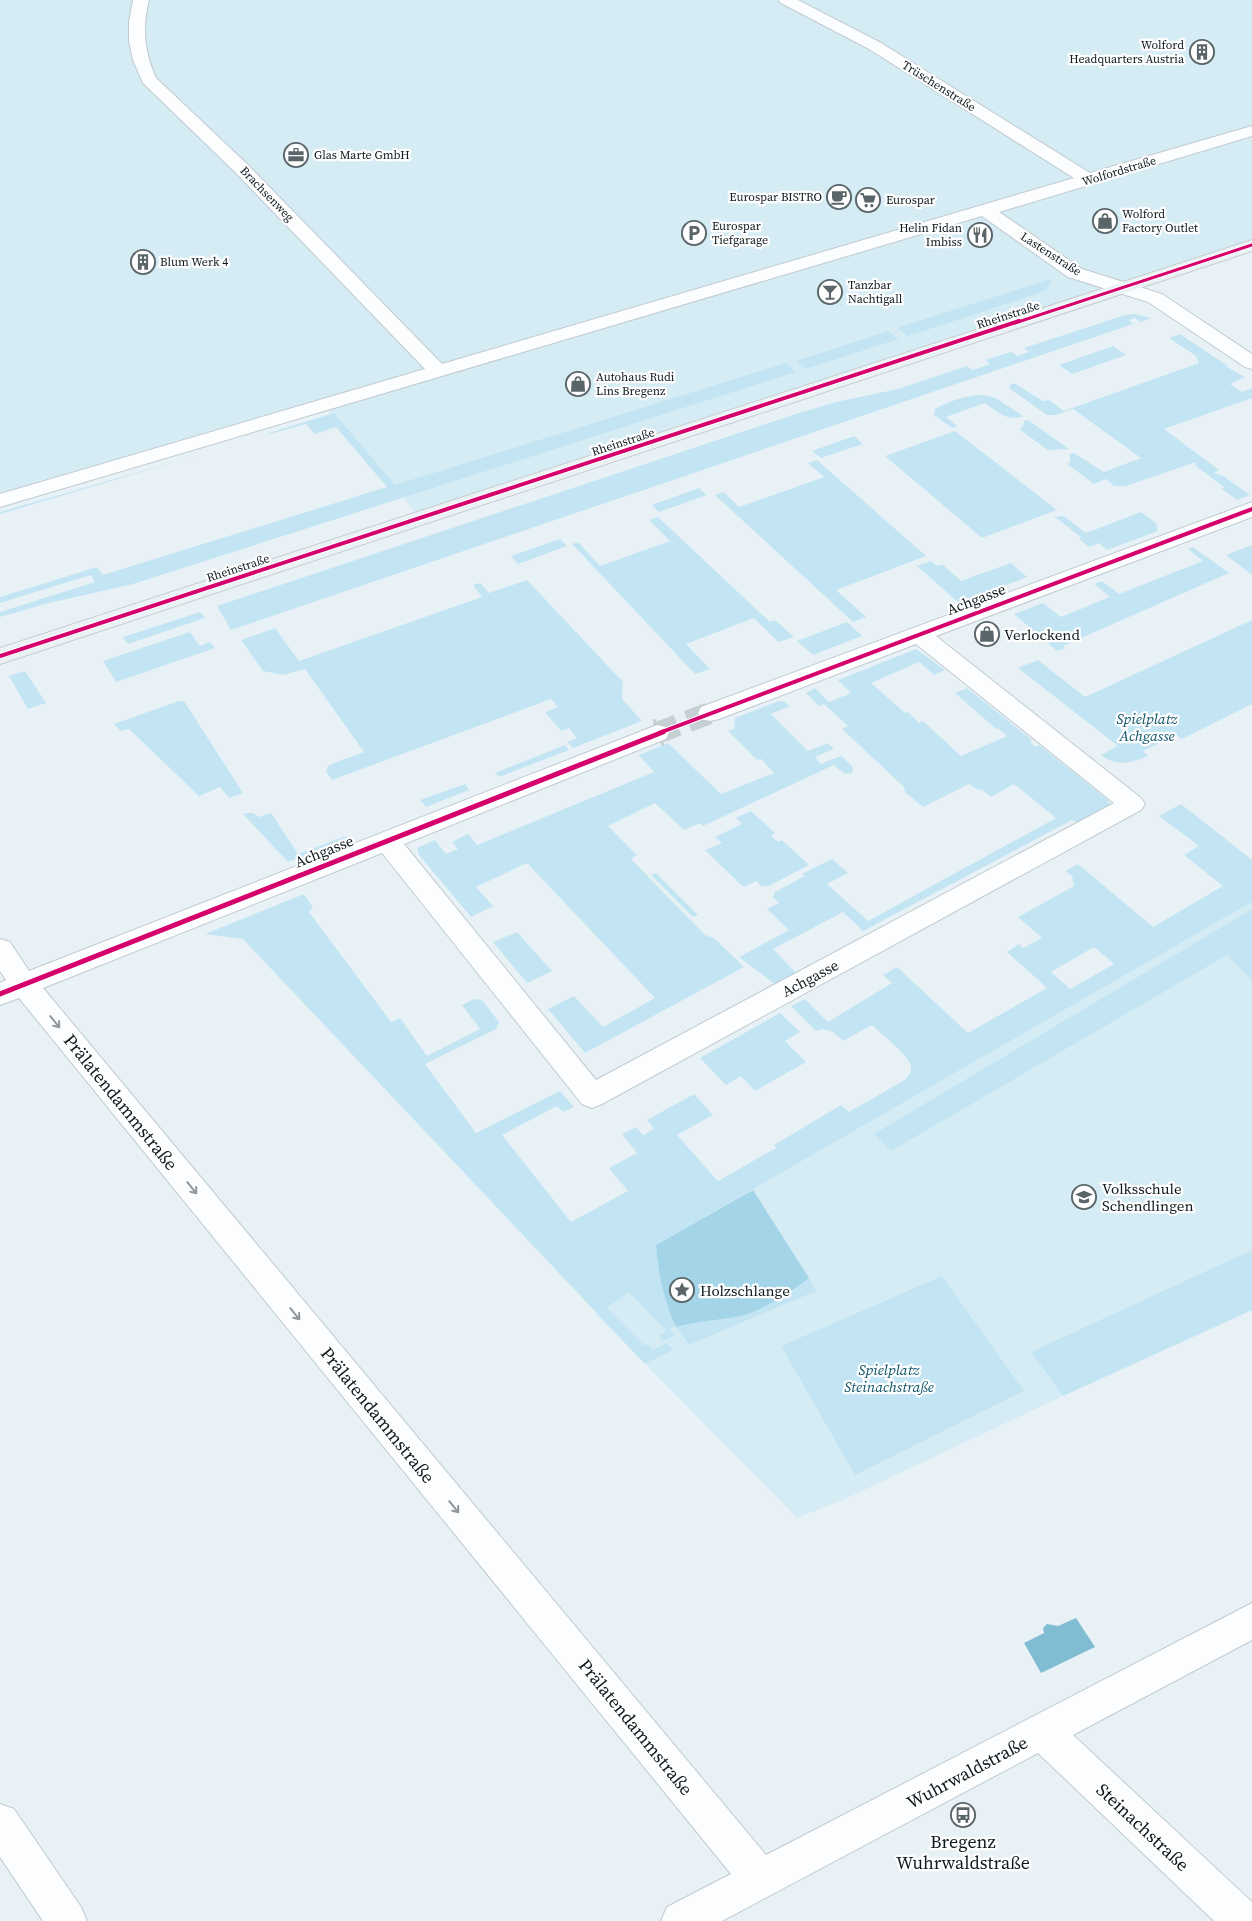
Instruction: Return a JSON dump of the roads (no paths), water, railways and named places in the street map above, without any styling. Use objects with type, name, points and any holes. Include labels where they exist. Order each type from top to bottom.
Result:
[{"type":"main road","name":"Rheinstraße","points":[[0,656],[1252,245]]},
{"type":"street","name":"Brachsenweg","points":[[141,0],[135,24],[136,41],[149,80],[242,168],[439,372]]},
{"type":"street","name":"Trüschenstraße","points":[[786,0],[875,46],[1088,180]]},
{"type":"street","name":"Wolfordstraße","points":[[986,210],[1252,131]]},
{"type":"street","points":[[0,502],[986,210]]},
{"type":"street","name":"Lastenstraße","points":[[986,210],[1075,273],[1121,288]]},
{"type":"street","points":[[1121,288],[1156,298],[1252,363]]},
{"type":"street","name":"Achgasse","points":[[710,712],[1252,509]]},
{"type":"street","name":"Achgasse","points":[[386,840],[592,1096],[1132,804],[919,634]]},
{"type":"street","name":"Achgasse","points":[[12,989],[657,733]]},
{"type":"street","name":"Prälatendammstraße","points":[[0,949],[12,989],[760,1879]]},
{"type":"street","name":"Wuhrwaldstraße","points":[[681,1921],[1252,1621]]},
{"type":"street","name":"Steinachstraße","points":[[1043,1732],[1243,1921]]},
{"type":"street","points":[[0,1822],[67,1921]]},
{"type":"tunnel","points":[[660,732],[657,733],[710,713]]},
{"type":"place","name":"Wolford Headquarters Austria","points":[[1202,52]]},
{"type":"place","name":"Glas Marte GmbH","points":[[296,155]]},
{"type":"place","name":"Eurospar BISTRO","points":[[839,197]]},
{"type":"place","name":"Eurospar","points":[[868,200]]},
{"type":"place","name":"Wolford Factory Outlet","points":[[1105,221]]},
{"type":"place","name":"Eurospar Tiefgarage","points":[[694,233]]},
{"type":"place","name":"Helin Fidan Imbiss","points":[[980,235]]},
{"type":"place","name":"Blum Werk 4","points":[[143,262]]},
{"type":"place","name":"Tanzbar Nachtigall","points":[[830,292]]},
{"type":"place","name":"Autohaus Rudi Lins Bregenz","points":[[578,384]]},
{"type":"place","name":"Verlockend","points":[[987,634]]},
{"type":"place","name":"Volksschule Schendlingen","points":[[1084,1197]]},
{"type":"place","name":"Holzschlange","points":[[682,1290]]},
{"type":"place","name":"Bregenz Wuhrwaldstraße","points":[[963,1815]]},
{"type":"park label","name":"Spielplatz Achgasse","points":[[1147,726]]},
{"type":"park label","name":"Spielplatz Steinachstraße","points":[[889,1378]]}]
